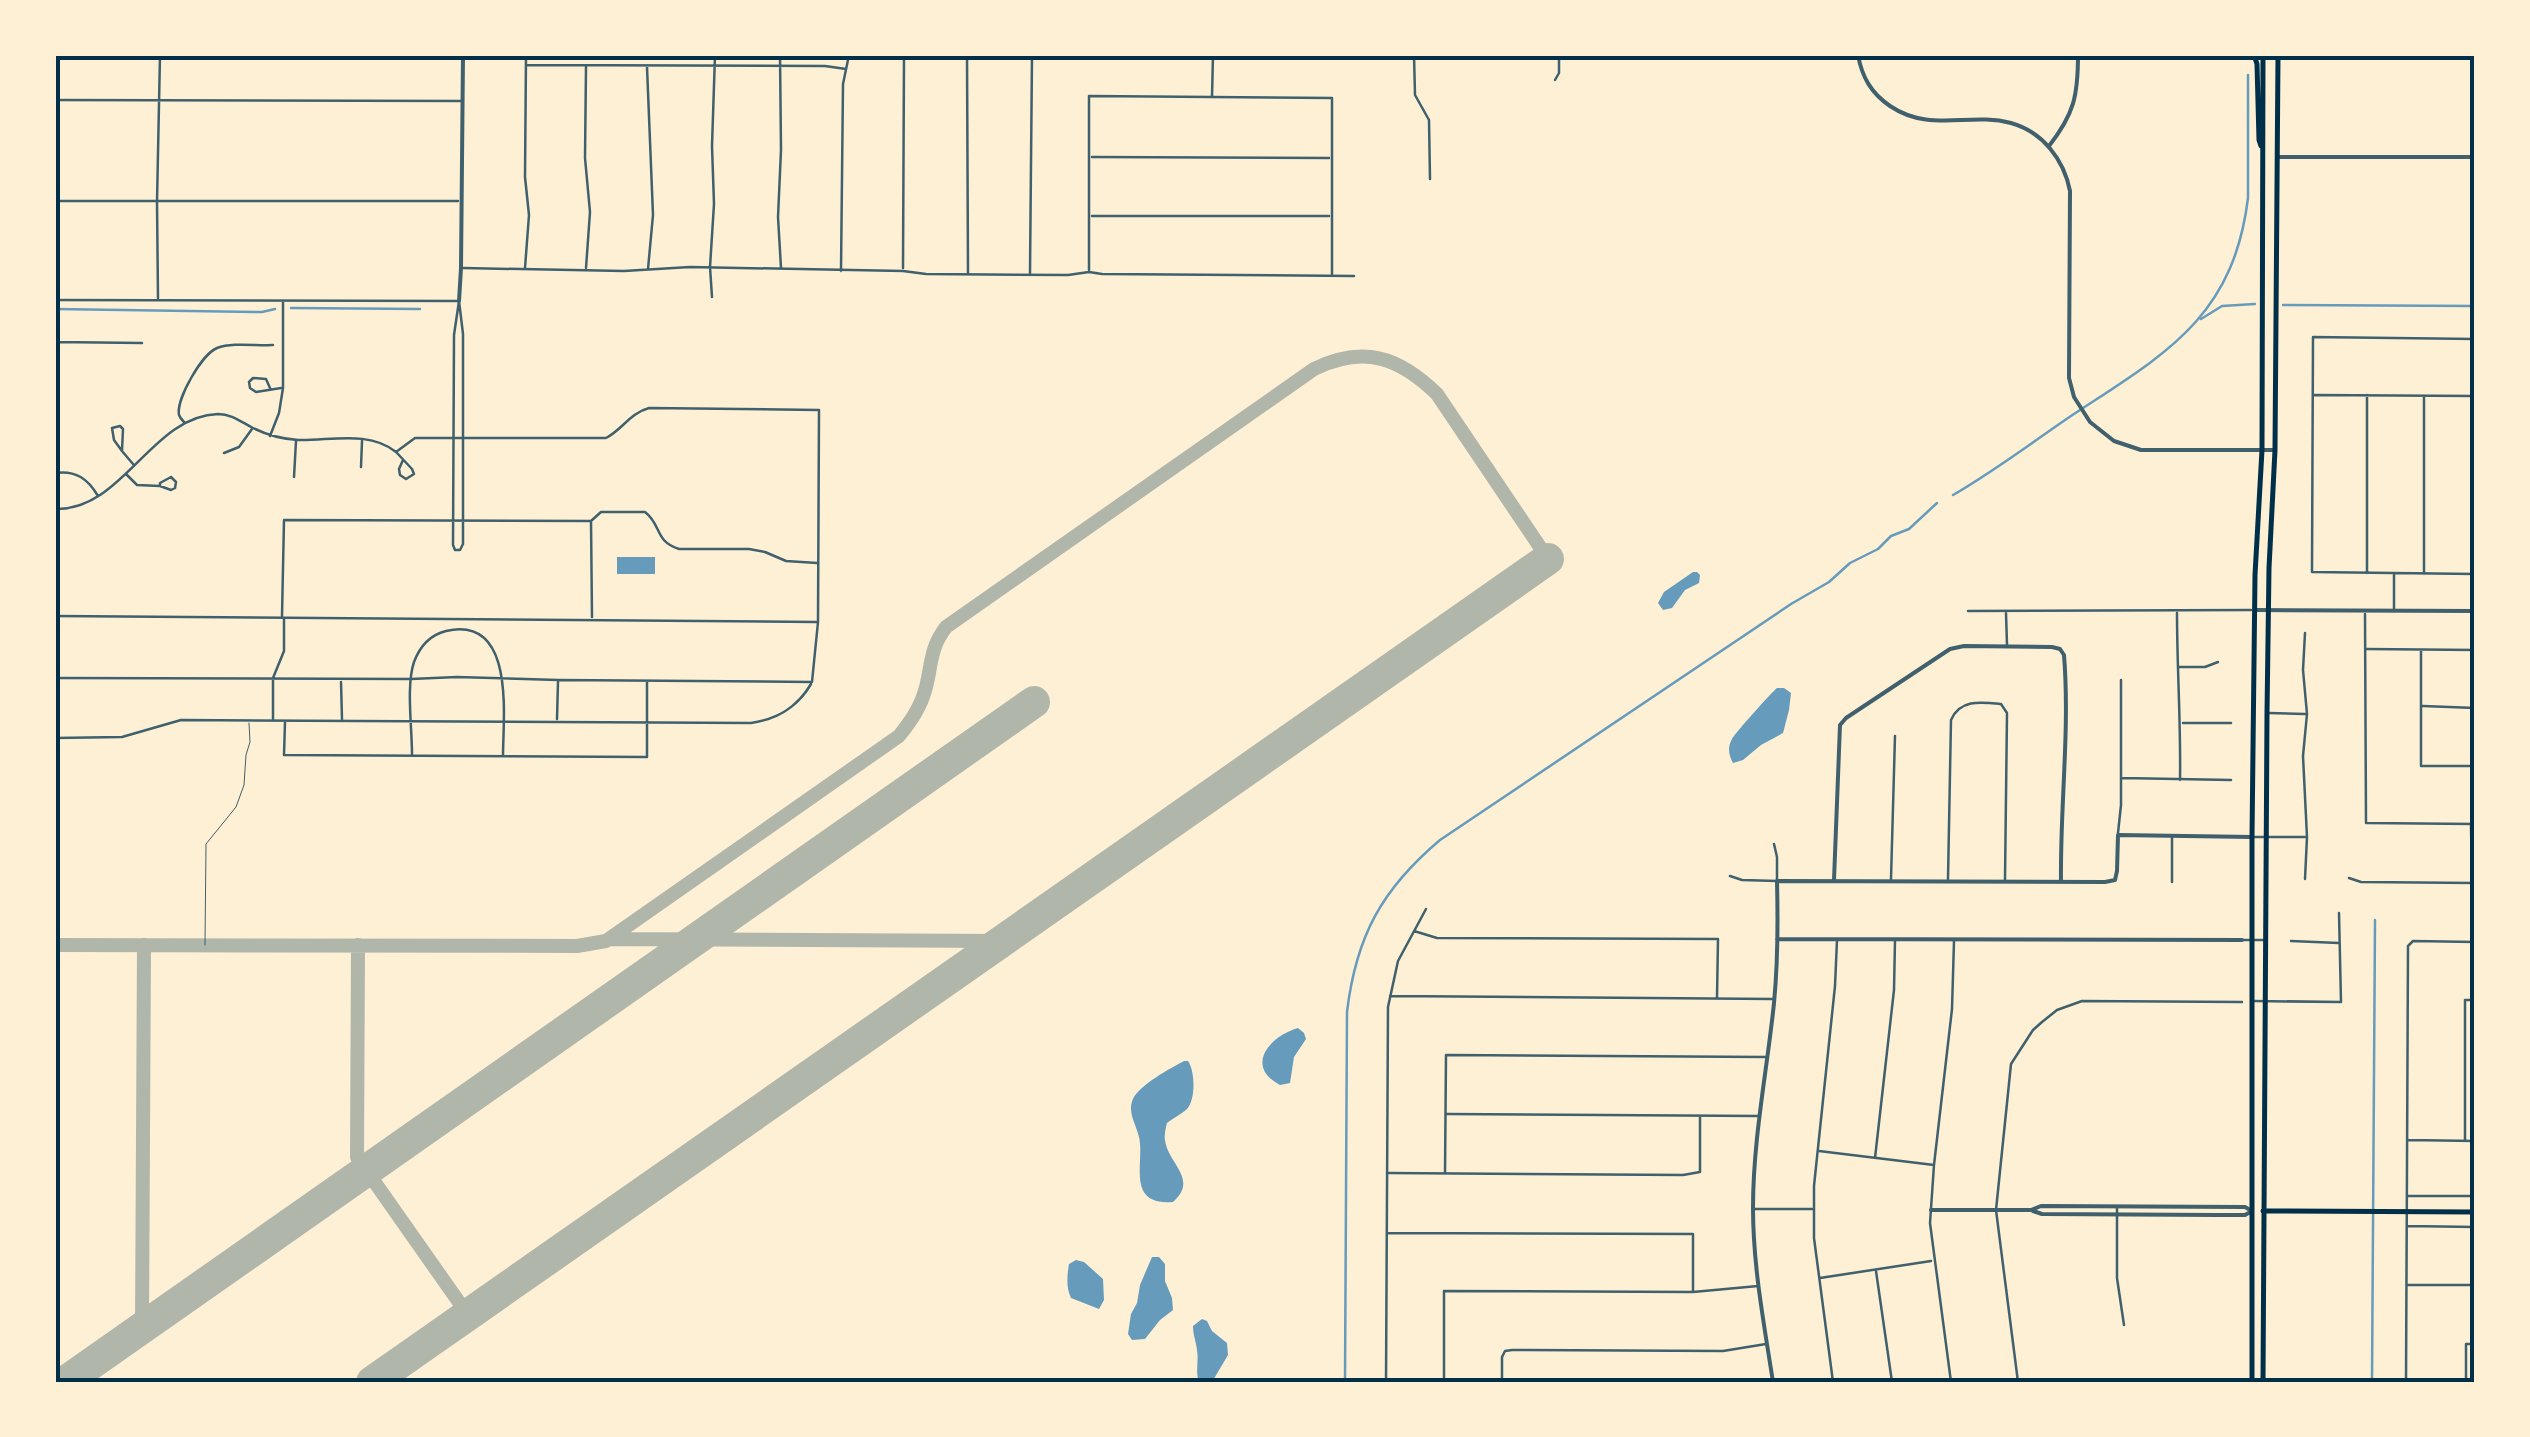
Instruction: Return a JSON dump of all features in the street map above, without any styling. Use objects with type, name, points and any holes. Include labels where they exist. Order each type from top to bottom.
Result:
[{"type":"main road","points":[[2254,55],[2262,150]]},
{"type":"main road","points":[[2252,1382],[2252,837],[2262,450],[2263,55]]},
{"type":"main road","points":[[2263,1382],[2268,610],[2275,450],[2278,55]]},
{"type":"main road","points":[[2252,1084],[2264,1100]]},
{"type":"main road","points":[[2252,1096],[2264,1100]]},
{"type":"main road","points":[[2252,1211],[2475,1212]]},
{"type":"main road","points":[[2252,1372],[2263,1372]]},
{"type":"street","points":[[158,300],[160,55]]},
{"type":"street","points":[[459,301],[463,334],[463,544],[455,550],[454,335],[462,268],[463,55]]},
{"type":"street","points":[[525,269],[529,216],[525,177],[526,55]]},
{"type":"street","points":[[712,297],[715,55]]},
{"type":"street","points":[[780,55],[780,270]]},
{"type":"street","points":[[841,271],[843,84],[849,55]]},
{"type":"street","points":[[903,271],[904,55]]},
{"type":"street","points":[[967,55],[968,274]]},
{"type":"street","points":[[1030,274],[1032,55]]},
{"type":"street","points":[[1212,55],[1212,97]]},
{"type":"street","points":[[1414,55],[1414,90],[1429,120],[1430,178]]},
{"type":"street","points":[[1555,80],[1559,55]]},
{"type":"street","points":[[1858,55],[1861,73],[1874,92],[1900,113],[1927,121],[2013,124],[2049,146],[2065,170],[2069,188],[2070,378],[2084,414],[2114,440],[2141,450],[2275,450]]},
{"type":"street","points":[[2049,146],[2074,108],[2078,55]]},
{"type":"street","points":[[526,65],[846,69]]},
{"type":"street","points":[[586,65],[590,212],[586,270]]},
{"type":"street","points":[[647,66],[653,215],[648,270]]},
{"type":"street","points":[[1089,272],[1089,96],[1332,98],[1332,275]]},
{"type":"street","points":[[55,100],[462,101]]},
{"type":"street","points":[[2277,157],[2475,156]]},
{"type":"street","points":[[1090,157],[1332,158]]},
{"type":"street","points":[[55,201],[461,201]]},
{"type":"street","points":[[1090,216],[1332,216]]},
{"type":"street","points":[[462,268],[1354,276]]},
{"type":"street","points":[[55,300],[459,301]]},
{"type":"street","points":[[270,436],[283,388],[282,301]]},
{"type":"street","points":[[55,320],[55,343],[142,343]]},
{"type":"street","points":[[2475,339],[2313,337],[2312,395],[2312,572],[2475,574]]},
{"type":"street","points":[[184,424],[180,416],[182,397],[204,358],[223,346],[273,346]]},
{"type":"street","points":[[55,383],[55,404]]},
{"type":"street","points":[[270,388],[283,388]]},
{"type":"street","points":[[2312,395],[2475,396]]},
{"type":"street","points":[[2366,395],[2367,573]]},
{"type":"street","points":[[2424,396],[2424,574]]},
{"type":"street","points":[[55,738],[122,737],[181,720],[750,722],[768,720],[793,706],[812,682],[818,622],[818,410],[649,408],[633,414],[606,438],[414,438],[396,452]]},
{"type":"street","points":[[55,509],[80,506],[99,498],[184,424],[218,414],[233,416],[270,436],[296,440],[362,439],[387,445],[403,460]]},
{"type":"street","points":[[224,453],[239,448],[252,428]]},
{"type":"street","points":[[361,467],[362,439]]},
{"type":"street","points":[[294,476],[296,440]]},
{"type":"street","points":[[122,451],[134,465]]},
{"type":"street","points":[[125,473],[136,485],[160,486]]},
{"type":"street","points":[[55,474],[80,475],[91,483],[99,498]]},
{"type":"street","points":[[273,720],[273,678],[284,651],[284,520],[591,521],[601,512],[645,512],[651,516],[662,540],[674,547],[750,549],[786,561],[818,562]]},
{"type":"street","points":[[591,521],[592,619]]},
{"type":"street","points":[[2394,573],[2394,611]]},
{"type":"street","points":[[2349,878],[2361,882],[2473,883],[2473,824],[2366,824],[2365,610]]},
{"type":"street","points":[[1968,611],[2475,611]]},
{"type":"street","points":[[2006,611],[2007,647]]},
{"type":"street","points":[[2177,612],[2180,780]]},
{"type":"street","points":[[55,616],[818,622]]},
{"type":"street","points":[[458,618],[458,630]]},
{"type":"street","points":[[412,756],[413,665],[423,644],[442,633],[458,630],[476,634],[490,644],[498,658],[503,756]]},
{"type":"street","points":[[2304,879],[2305,633]]},
{"type":"street","points":[[1834,880],[1840,725],[1950,649],[1964,646],[2052,647],[2062,652],[2064,798],[2060,881]]},
{"type":"street","points":[[2366,649],[2475,650]]},
{"type":"street","points":[[2421,650],[2421,766],[2475,766]]},
{"type":"street","points":[[2177,667],[2218,662]]},
{"type":"street","points":[[55,678],[812,682]]},
{"type":"street","points":[[342,679],[342,720]]},
{"type":"street","points":[[557,722],[558,680]]},
{"type":"street","points":[[284,720],[284,755],[648,757],[647,680]]},
{"type":"street","points":[[1730,876],[1742,880],[2114,880],[2118,871],[2121,680]]},
{"type":"street","points":[[1948,881],[1953,714],[1966,704],[1996,703],[2008,713],[2004,881]]},
{"type":"street","points":[[2421,706],[2475,708]]},
{"type":"street","points":[[2267,713],[2307,714]]},
{"type":"street","points":[[2181,723],[2231,723]]},
{"type":"street","points":[[1892,881],[1895,736]]},
{"type":"street","points":[[2120,778],[2232,780]]},
{"type":"street","points":[[2118,835],[2306,837]]},
{"type":"street","points":[[2172,835],[2172,882]]},
{"type":"street","points":[[1773,1382],[1754,1248],[1753,1209],[1774,999],[1774,844]]},
{"type":"street","points":[[1386,1382],[1389,996],[1398,961],[1426,908]]},
{"type":"street","points":[[2253,1001],[2341,1002],[2338,913]]},
{"type":"street","points":[[1412,931],[1437,938],[1718,939],[1717,998]]},
{"type":"street","points":[[1833,1382],[1818,1278],[1814,1208],[1837,938]]},
{"type":"street","points":[[1876,1158],[1894,990],[1895,938]]},
{"type":"street","points":[[1777,939],[2265,940]]},
{"type":"street","points":[[1951,1382],[1931,1210],[1952,1008],[1954,939]]},
{"type":"street","points":[[2291,941],[2339,942]]},
{"type":"street","points":[[2406,1382],[2410,942],[2475,942]]},
{"type":"street","points":[[1389,996],[1774,999]]},
{"type":"street","points":[[2465,1141],[2465,1000],[2475,1000]]},
{"type":"street","points":[[2018,1382],[1996,1210],[2011,1064],[2042,1022],[2057,1010],[2082,1002],[2242,1002]]},
{"type":"street","points":[[1444,1173],[1446,1055],[1768,1057]]},
{"type":"street","points":[[1445,1114],[1760,1116]]},
{"type":"street","points":[[1388,1173],[1684,1175],[1700,1172],[1700,1116]]},
{"type":"street","points":[[2406,1140],[2475,1141]]},
{"type":"street","points":[[1818,1151],[1934,1165]]},
{"type":"street","points":[[2407,1196],[2475,1196]]},
{"type":"street","points":[[1931,1210],[2116,1206],[2245,1207],[2252,1211]]},
{"type":"street","points":[[2116,1206],[2117,1278],[2124,1325]]},
{"type":"street","points":[[1753,1209],[1814,1208]]},
{"type":"street","points":[[2031,1210],[2042,1214],[2245,1215],[2252,1211]]},
{"type":"street","points":[[2406,1226],[2475,1226]]},
{"type":"street","points":[[1387,1233],[1693,1234],[1693,1292]]},
{"type":"street","points":[[1818,1278],[1934,1261]]},
{"type":"street","points":[[1875,1270],[1892,1382]]},
{"type":"street","points":[[2406,1284],[2475,1285]]},
{"type":"street","points":[[1444,1382],[1444,1291],[1693,1292],[1759,1285]]},
{"type":"street","points":[[1502,1382],[1505,1351],[1723,1351],[1767,1344]]},
{"type":"street","points":[[2466,1382],[2466,1344],[2475,1344]]},
{"type":"lane","points":[[205,946],[206,844],[236,806],[244,786],[250,720]]},
{"type":"water","points":[[617,557],[655,557],[655,574],[617,574]]},
{"type":"water","points":[[1693,572],[1700,575],[1699,583],[1685,590],[1672,608],[1663,610],[1658,603],[1664,592]]},
{"type":"water","points":[[1777,688],[1791,693],[1783,733],[1733,763],[1729,752],[1732,739]]},
{"type":"water","points":[[1298,1028],[1306,1039],[1294,1057],[1290,1083],[1280,1085],[1269,1077],[1262,1061],[1278,1038]]},
{"type":"water","points":[[1188,1061],[1192,1071],[1192,1099],[1187,1109],[1167,1123],[1165,1136],[1183,1186],[1173,1202],[1158,1201],[1148,1197],[1140,1180],[1139,1137],[1131,1104],[1148,1083]]},
{"type":"water","points":[[1152,1257],[1159,1257],[1165,1264],[1173,1310],[1145,1339],[1132,1340],[1128,1334],[1131,1314]]},
{"type":"water","points":[[1076,1260],[1103,1279],[1104,1300],[1099,1309],[1071,1298],[1068,1268]]},
{"type":"water","points":[[1202,1319],[1227,1343],[1228,1355],[1212,1382],[1199,1382],[1198,1378],[1193,1326]]},
{"type":"waterway","points":[[1953,495],[2162,354],[2209,305],[2227,276],[2240,240],[2248,198],[2248,75]]},
{"type":"waterway","points":[[2201,319],[2222,306],[2255,304]]},
{"type":"waterway","points":[[2283,305],[2475,306]]},
{"type":"waterway","points":[[291,308],[420,309]]},
{"type":"waterway","points":[[55,309],[275,309]]},
{"type":"waterway","points":[[1345,1382],[1347,1012],[1357,960],[1387,896],[1440,840],[1829,582],[1850,563],[1909,529],[1937,503]]},
{"type":"waterway","points":[[2372,1382],[2375,920]]},
{"type":"taxiway","points":[[55,945],[577,946],[606,941],[899,736],[921,701],[934,649],[946,627],[1314,369],[1332,362],[1380,359],[1423,381],[1437,394],[1548,559]]},
{"type":"taxiway","points":[[609,939],[1002,941]]},
{"type":"taxiway","points":[[142,1328],[144,945]]},
{"type":"taxiway","points":[[358,945],[357,1157],[468,1315]]},
{"type":"runway","points":[[372,1382],[1548,559]]},
{"type":"runway","points":[[65,1382],[1034,702]]}]
